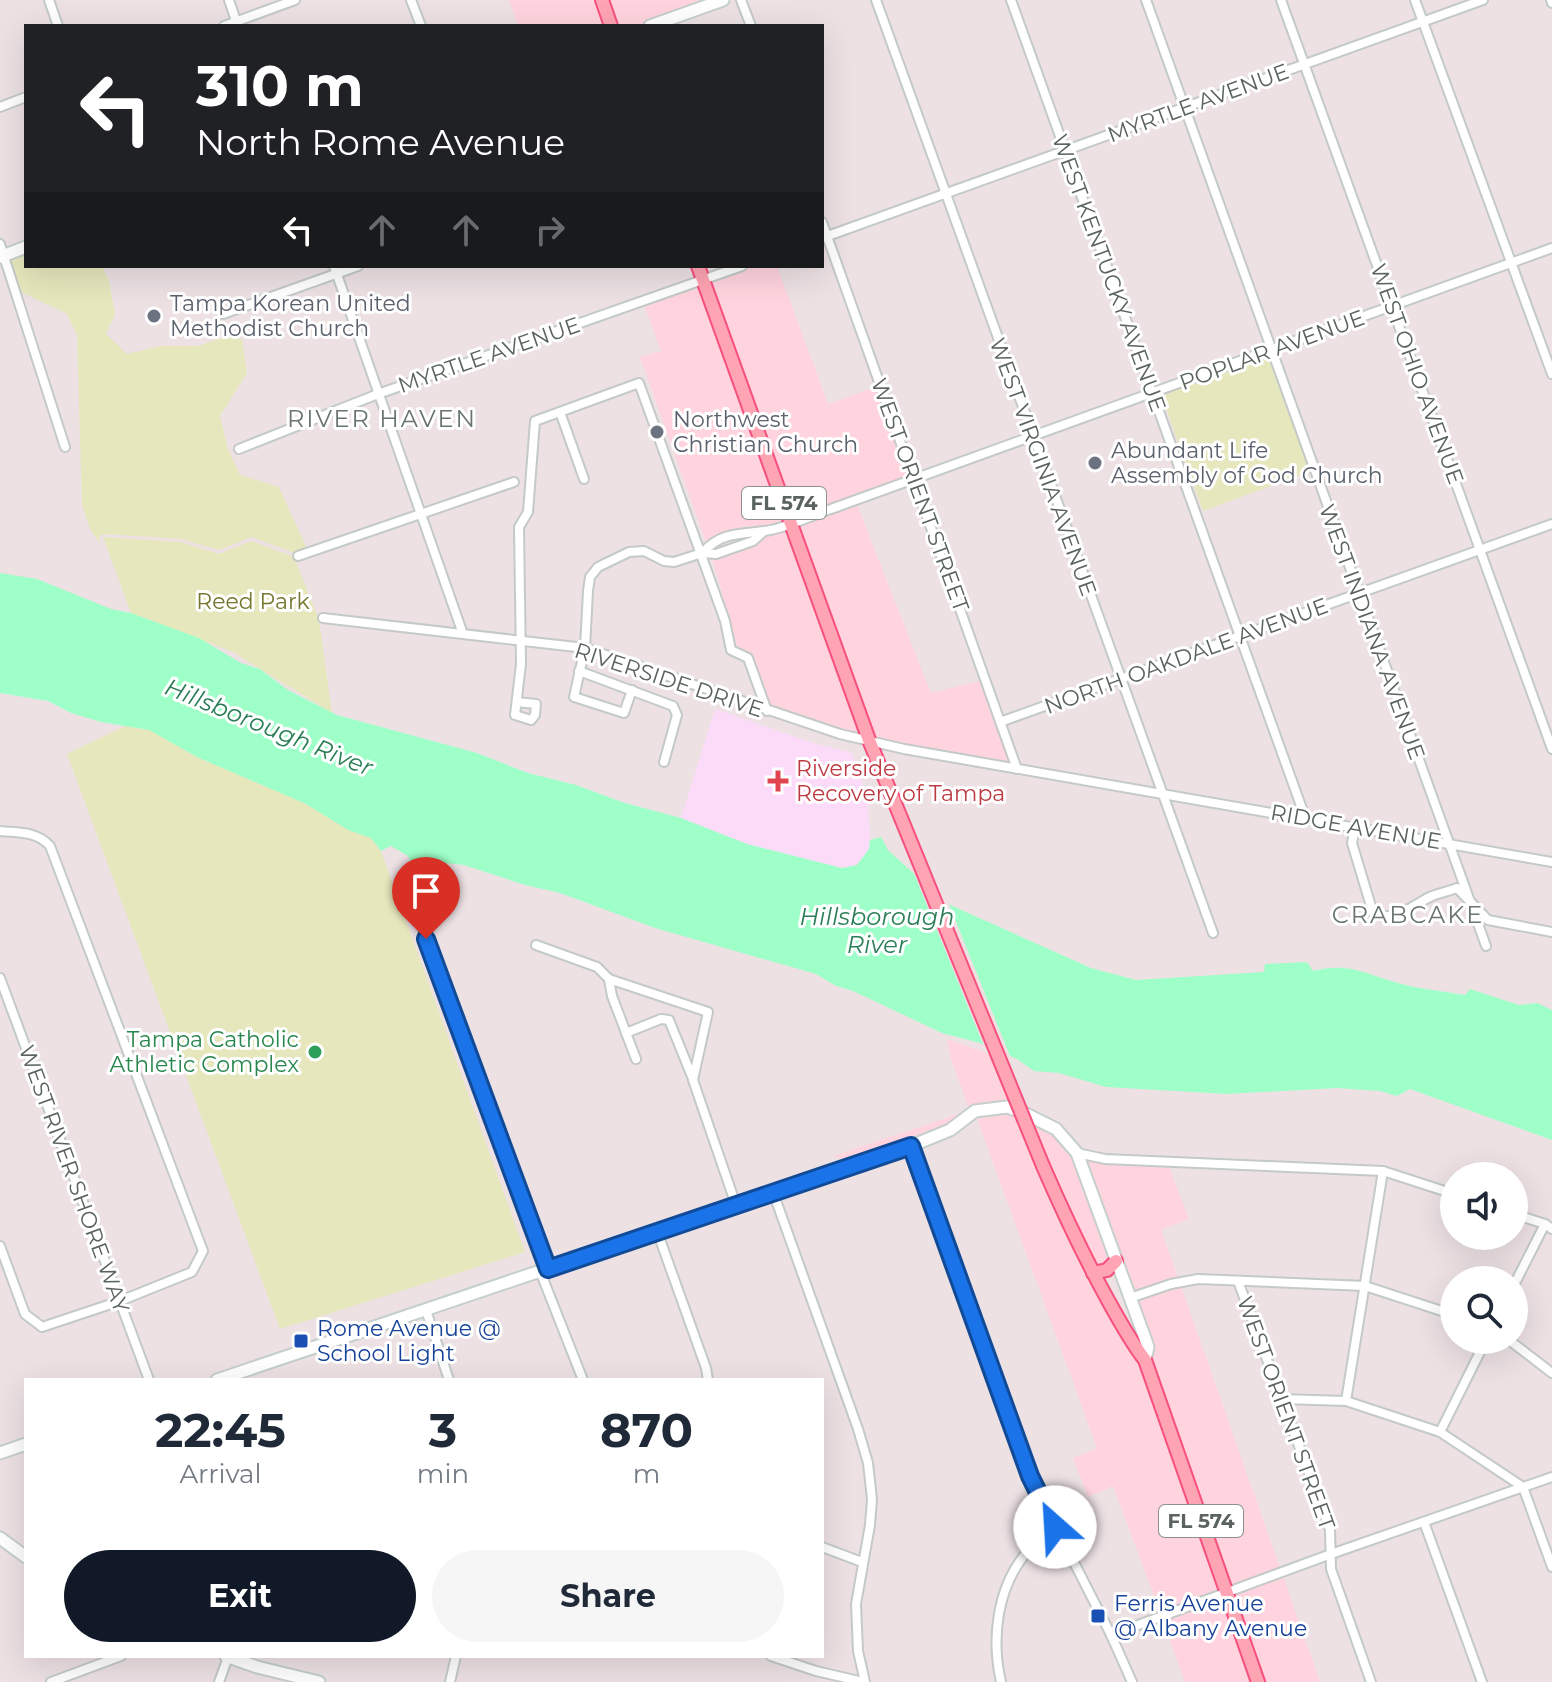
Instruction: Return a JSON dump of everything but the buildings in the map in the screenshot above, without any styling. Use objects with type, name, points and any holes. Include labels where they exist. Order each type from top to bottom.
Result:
[{"type":"main road","points":[[602,0],[610,24]]},
{"type":"main road","name":"FL 574","points":[[699,268],[869,740],[1068,1224],[1134,1347],[1145,1360],[1258,1682]]},
{"type":"main road","points":[[1093,1273],[1107,1270],[1116,1261]]},
{"type":"street","points":[[49,0],[57,24]]},
{"type":"street","points":[[229,0],[236,21]]},
{"type":"street","points":[[229,24],[295,0]]},
{"type":"street","points":[[411,0],[420,24]]},
{"type":"street","points":[[656,24],[723,0]]},
{"type":"street","points":[[741,0],[750,24]]},
{"type":"street","name":"WEST VIRGINIA AVENUE","points":[[876,0],[1213,933]]},
{"type":"street","name":"WEST KENTUCKY AVENUE","points":[[1011,0],[1305,817]]},
{"type":"street","name":"WEST INDIANA AVENUE","points":[[1146,0],[1486,946]]},
{"type":"street","name":"WEST OHIO AVENUE","points":[[1281,0],[1552,749]]},
{"type":"street","points":[[1415,0],[1552,374]]},
{"type":"street","name":"MYRTLE AVENUE","points":[[825,237],[1483,0]]},
{"type":"street","points":[[0,107],[24,98]]},
{"type":"street","name":"WEST ORIENT STREET","points":[[825,237],[1017,769]]},
{"type":"street","points":[[24,247],[1,252],[65,447]]},
{"type":"street","name":"POPLAR AVENUE","points":[[579,671],[585,648],[590,577],[598,567],[629,552],[644,551],[664,561],[674,562],[702,553],[716,554],[753,541],[765,531],[1552,248]]},
{"type":"street","name":"MYRTLE AVENUE","points":[[239,449],[378,394],[736,268]]},
{"type":"street","points":[[223,314],[335,270],[463,634]]},
{"type":"street","points":[[517,702],[519,527],[528,512],[535,421],[639,383],[702,553],[725,621],[731,650],[748,658],[767,711]]},
{"type":"street","points":[[560,412],[584,479]]},
{"type":"street","points":[[298,556],[514,482]]},
{"type":"street","name":"NORTH OAKDALE AVENUE","points":[[1000,722],[1552,524]]},
{"type":"street","name":"RIVERSIDE DRIVE","points":[[323,618],[520,643],[585,648],[840,734],[1017,769]]},
{"type":"street","points":[[632,690],[624,713],[574,697],[579,671],[632,690],[673,706],[677,715],[664,762]]},
{"type":"street","name":"RIDGE AVENUE","points":[[1017,769],[1552,862]]},
{"type":"street","points":[[1355,827],[1352,843],[1373,913],[1378,916],[1402,914],[1427,899],[1457,888],[1488,920],[1552,932]]},
{"type":"street","points":[[0,831],[33,834],[50,846],[203,1251],[192,1272],[120,1301],[42,1327],[25,1314],[0,1246]]},
{"type":"street","points":[[405,881],[582,1378]]},
{"type":"street","points":[[536,945],[597,967],[609,979],[708,1012],[693,1080]]},
{"type":"street","name":"WEST RIVER SHORE WAY","points":[[0,978],[148,1378]]},
{"type":"street","points":[[609,979],[612,996],[636,1059]]},
{"type":"street","points":[[626,1033],[661,1019],[669,1020],[736,1205]]},
{"type":"street","points":[[223,1378],[911,1146],[950,1130],[975,1111],[1007,1107],[1056,1129],[1077,1153],[1148,1347],[1145,1360]]},
{"type":"street","points":[[911,1146],[1030,1476],[1132,1682]]},
{"type":"street","points":[[1077,1153],[1105,1159],[1383,1171],[1440,1189]]},
{"type":"street","points":[[1346,1401],[1383,1171]]},
{"type":"street","points":[[773,1192],[864,1447],[872,1513],[862,1562],[856,1619],[864,1682],[777,1658]]},
{"type":"street","points":[[1525,1266],[1548,1227],[1528,1219]]},
{"type":"street","points":[[657,1231],[708,1378]]},
{"type":"street","points":[[1130,1298],[1171,1284],[1198,1279],[1365,1286],[1440,1310]]},
{"type":"street","name":"WEST ORIENT STREET","points":[[1238,1281],[1330,1530],[1331,1569],[1371,1682]]},
{"type":"street","points":[[426,1310],[448,1378]]},
{"type":"street","points":[[1440,1432],[1479,1354]]},
{"type":"street","points":[[1527,1354],[1552,1373]]},
{"type":"street","points":[[1281,1399],[1346,1401],[1440,1432],[1523,1487],[1552,1567]]},
{"type":"street","points":[[0,1453],[24,1445]]},
{"type":"street","points":[[1111,1635],[1552,1477]]},
{"type":"street","points":[[1424,1522],[1482,1682]]},
{"type":"street","points":[[1001,1682],[996,1658],[1000,1605],[1008,1580],[1027,1553],[1055,1527]]},
{"type":"street","points":[[0,1538],[24,1556]]},
{"type":"street","points":[[824,1548],[862,1562]]},
{"type":"street","points":[[51,1682],[116,1658]]},
{"type":"street","points":[[219,1682],[226,1658]]},
{"type":"street","points":[[232,1658],[319,1682]]},
{"type":"street","points":[[450,1682],[456,1658]]},
{"type":"shaded area","points":[[509,0],[596,0],[605,24],[517,24]]},
{"type":"shaded area","points":[[607,0],[709,0],[642,24],[616,24]]},
{"type":"shaded area","points":[[749,268],[778,268],[828,404],[876,387],[908,476],[794,517],[710,282]]},
{"type":"shaded area","points":[[700,285],[785,520],[763,526],[746,526],[706,542],[640,357],[661,351],[644,305]]},
{"type":"shaded area","points":[[857,505],[931,693],[980,681],[1009,762],[873,736],[797,525]]},
{"type":"shaded area","points":[[788,528],[862,734],[771,707],[753,657],[738,648],[712,558],[754,545],[766,535]]},
{"type":"shaded area","name":"Riverside Recovery of Tampa","points":[[715,709],[813,743],[852,753],[867,795],[870,840],[869,849],[857,865],[842,868],[826,865],[747,844],[681,818]]},
{"type":"shaded area","points":[[947,1039],[992,1055],[1012,1104],[975,1106],[935,1133],[849,1162],[834,1156],[967,1111]]},
{"type":"shaded area","points":[[1006,1112],[1016,1115],[1063,1226],[1089,1278],[1141,1367],[1220,1590],[1160,1612],[1113,1486],[1088,1497],[1073,1458],[1097,1448],[976,1116]]},
{"type":"shaded area","points":[[1030,1121],[1053,1133],[1073,1157],[1111,1260],[1109,1263],[1096,1268],[1072,1222]]},
{"type":"shaded area","points":[[1085,1160],[1104,1164],[1169,1167],[1189,1219],[1161,1230],[1178,1278],[1133,1292]]},
{"type":"shaded area","points":[[1181,1286],[1280,1568],[1229,1586],[1150,1362],[1153,1346],[1136,1300]]},
{"type":"shaded area","points":[[1283,1576],[1320,1682],[1263,1682],[1232,1595]]},
{"type":"shaded area","points":[[1223,1598],[1253,1682],[1185,1682],[1163,1621]]},
{"type":"green space","points":[[24,253],[24,268],[103,268],[109,281],[115,314],[106,334],[127,354],[161,346],[198,346],[224,337],[242,339],[247,373],[220,416],[228,449],[240,475],[279,487],[307,549],[294,553],[252,537],[219,550],[181,539],[104,534],[99,536],[101,544],[91,531],[82,506],[77,335],[66,313],[21,292],[10,258]]},
{"type":"green space","points":[[1270,355],[1311,471],[1203,511],[1161,395]]},
{"type":"green space","name":"Reed Park","points":[[103,537],[181,542],[219,554],[251,541],[294,557],[319,620],[332,713],[233,652],[131,613]]},
{"type":"green space","name":"Tampa Catholic Athletic Complex","points":[[125,726],[149,730],[197,757],[306,804],[348,830],[371,838],[381,851],[525,1252],[280,1329],[67,754]]},
{"type":"water","name":"Hillsborough River","points":[[0,573],[37,579],[111,609],[131,613],[199,638],[241,663],[260,669],[288,690],[337,715],[477,753],[528,773],[681,818],[747,844],[842,868],[857,865],[869,849],[870,840],[881,837],[888,850],[946,903],[1091,968],[1136,980],[1264,972],[1265,964],[1307,962],[1313,971],[1352,969],[1416,987],[1465,995],[1470,989],[1519,1005],[1537,1003],[1552,1010],[1552,1140],[1410,1089],[1397,1096],[1380,1091],[1337,1088],[1227,1094],[1106,1087],[1059,1073],[1034,1071],[1017,1059],[980,1043],[942,1033],[816,974],[655,928],[560,893],[464,865],[427,861],[411,863],[408,856],[391,846],[381,851],[371,838],[348,830],[306,804],[197,757],[149,730],[101,722],[71,713],[48,701],[0,693]]},
{"type":"pier","points":[[911,866],[946,897],[1012,1061],[985,1049]]},
{"type":"place","name":"Tampa Korean United Methodist Church","points":[[154,316]]},
{"type":"place","name":"Northwest Christian Church","points":[[657,432]]},
{"type":"place","name":"Abundant Life Assembly of God Church","points":[[1095,463]]},
{"type":"place","name":"Riverside Recovery of Tampa","points":[[778,781]]},
{"type":"place","name":"Tampa Catholic Athletic Complex","points":[[315,1052]]},
{"type":"place","name":"Rome Avenue @ School Light","points":[[301,1341]]},
{"type":"place","name":"Ferris Avenue @ Albany Avenue","points":[[1098,1616]]},
{"type":"district","name":"RIVER HAVEN","points":[[382,418]]},
{"type":"district","name":"CRABCAKE","points":[[1408,914]]},
{"type":"route","points":[[426,939],[548,1269],[911,1146],[1030,1476],[1055,1527]]}]
